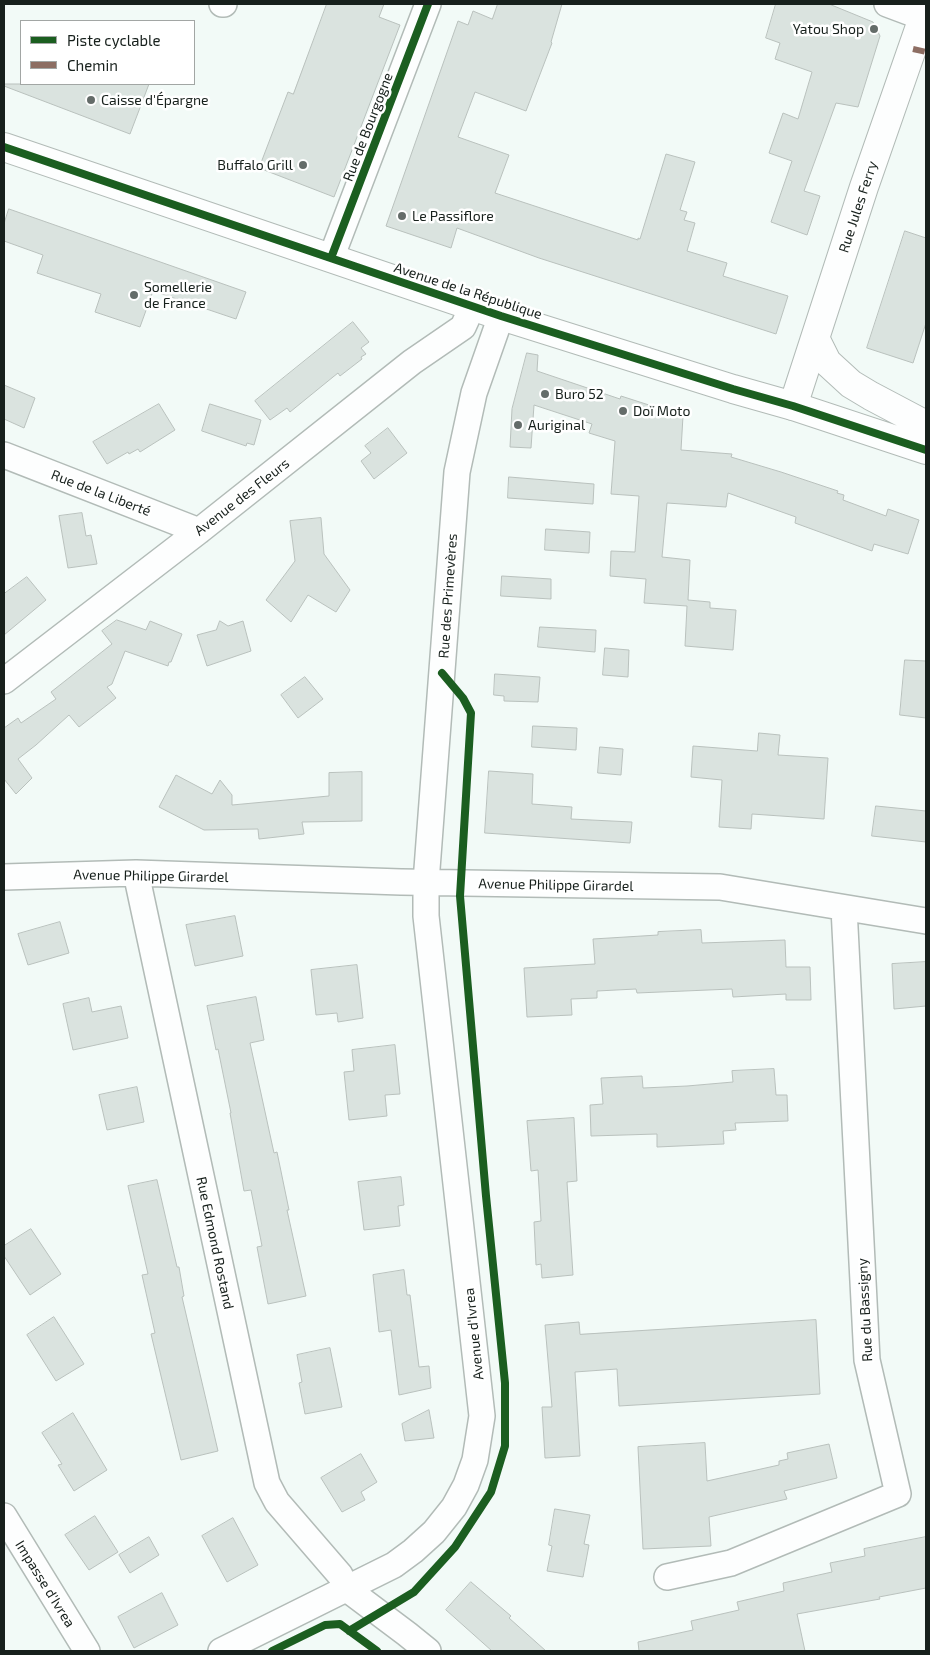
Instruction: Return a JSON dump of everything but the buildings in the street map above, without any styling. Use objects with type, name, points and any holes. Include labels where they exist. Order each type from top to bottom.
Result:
[{"type":"main road","name":"Rue Jules Ferry","points":[[793,406],[816,340],[864,187],[925,12]]},
{"type":"main road","name":"Avenue de la République","points":[[4,147],[472,307],[793,406],[926,450]]},
{"type":"main road","points":[[816,340],[827,362],[851,384],[926,425]]},
{"type":"street","name":"Rue de Bourgogne","points":[[331,258],[428,4]]},
{"type":"street","points":[[887,4],[925,12]]},
{"type":"street","name":"Avenue des Fleurs","points":[[4,682],[199,531],[412,362],[464,327],[472,307]]},
{"type":"street","name":"Rue des Primevères","points":[[426,882],[457,472],[474,393],[501,316]]},
{"type":"street","name":"Rue de la Liberté","points":[[4,455],[199,531]]},
{"type":"street","name":"Avenue Philippe Girardel","points":[[4,876],[136,873],[391,882],[720,887],[926,920]]},
{"type":"street","name":"Rue Edmond Rostand","points":[[136,873],[267,1482],[277,1502],[340,1575],[348,1589],[428,1651]]},
{"type":"street","name":"Avenue d'Ivrea","points":[[221,1651],[394,1565],[434,1532],[454,1508],[466,1485],[475,1460],[482,1416],[426,916],[426,882]]},
{"type":"street","name":"Rue du Bassigny","points":[[667,1577],[731,1563],[898,1494],[867,1360],[844,908]]},
{"type":"street","name":"Impasse d'Ivrea","points":[[4,1516],[87,1651]]},
{"type":"marked path","points":[[913,49],[926,52]]},
{"type":"cycle path","points":[[331,258],[428,4]]},
{"type":"cycle path","points":[[4,147],[501,316],[793,406],[926,450]]},
{"type":"cycle path","points":[[349,1631],[414,1592],[455,1547],[491,1492],[505,1446],[505,1383],[486,1196],[460,896],[471,713],[463,698],[442,673]]},
{"type":"cycle path","points":[[272,1651],[325,1625],[340,1624],[377,1651]]},
{"type":"place","name":"Yatou Shop","points":[[874,29]]},
{"type":"place","name":"Caisse d'Épargne","points":[[91,100]]},
{"type":"place","name":"Buffalo Grill","points":[[303,165]]},
{"type":"place","name":"Le Passiflore","points":[[402,216]]},
{"type":"place","name":"Somellerie de France","points":[[134,295]]},
{"type":"place","name":"Buro 52","points":[[545,394]]},
{"type":"place","name":"Doï Moto","points":[[623,411]]},
{"type":"place","name":"Auriginal","points":[[518,425]]}]
